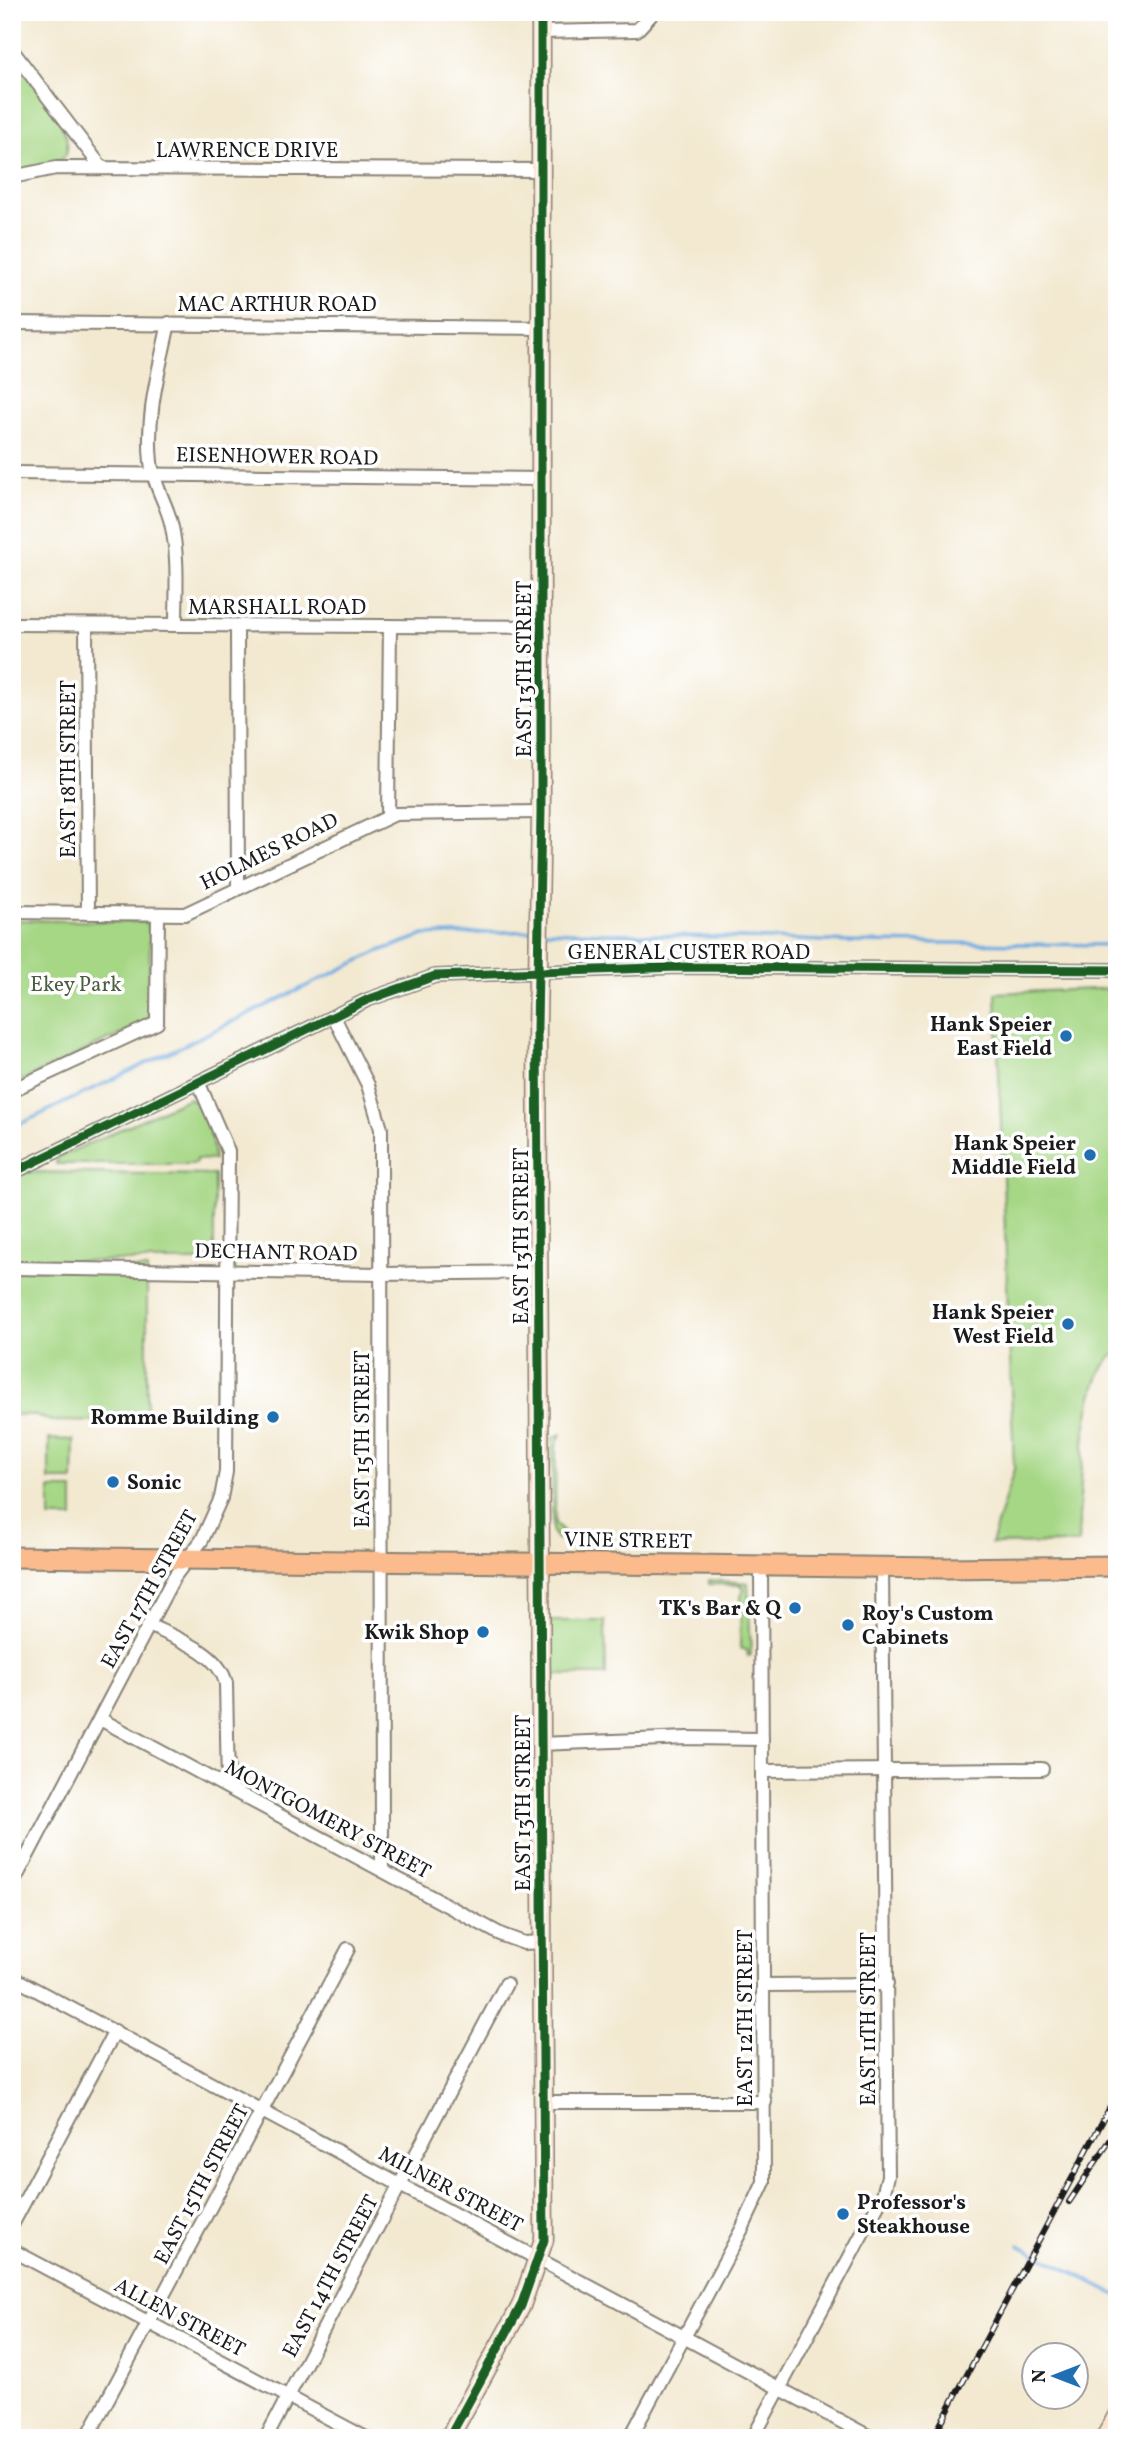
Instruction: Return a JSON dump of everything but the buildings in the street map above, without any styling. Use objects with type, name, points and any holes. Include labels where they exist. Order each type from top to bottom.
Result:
[{"type":"main road","name":"VINE STREET","points":[[12,1556],[883,1567],[1117,1566]]},
{"type":"street","name":"EAST 13TH STREET","points":[[449,2438],[521,2306],[540,2258],[544,2240],[539,1561],[541,12]]},
{"type":"street","points":[[541,32],[637,30],[654,12]]},
{"type":"street","points":[[12,50],[102,168]]},
{"type":"street","name":"LAWRENCE DRIVE","points":[[12,177],[44,169],[102,168],[541,170]]},
{"type":"street","name":"MAC ARTHUR ROAD","points":[[12,323],[541,327]]},
{"type":"street","points":[[169,323],[151,406],[153,474],[170,519],[175,542],[176,625]]},
{"type":"street","name":"EISENHOWER ROAD","points":[[12,473],[541,479]]},
{"type":"street","name":"MARSHALL ROAD","points":[[12,624],[541,627]]},
{"type":"street","name":"EAST 18TH STREET","points":[[86,625],[88,913]]},
{"type":"street","points":[[237,626],[238,888]]},
{"type":"street","points":[[388,816],[390,626]]},
{"type":"street","name":"HOLMES ROAD","points":[[12,912],[185,914],[388,816],[541,812]]},
{"type":"street","points":[[12,1090],[157,1023],[158,914]]},
{"type":"street","name":"GENERAL CUSTER ROAD","points":[[12,1173],[367,1000],[435,975],[678,967],[1117,970]]},
{"type":"street","name":"EAST 15TH STREET","points":[[334,1017],[368,1085],[381,1129],[382,1870]]},
{"type":"street","name":"EAST 17TH STREET","points":[[12,1885],[149,1625],[187,1559],[202,1540],[224,1487],[228,1151],[199,1084]]},
{"type":"street","name":"DECHANT ROAD","points":[[12,1268],[207,1269],[227,1273],[539,1272]]},
{"type":"street","name":"EAST 12TH STREET","points":[[630,2438],[764,2182],[761,1565]]},
{"type":"street","name":"EAST 11TH STREET","points":[[753,2438],[883,2195],[888,2176],[883,1567]]},
{"type":"street","points":[[149,1625],[214,1659],[223,1670],[226,1683],[228,1787]]},
{"type":"street","name":"MONTGOMERY STREET","points":[[100,1719],[514,1941],[541,1942]]},
{"type":"street","points":[[540,1744],[687,1738],[762,1739]]},
{"type":"street","points":[[762,1771],[1042,1769]]},
{"type":"street","name":"EAST 15TH STREET","points":[[87,2438],[348,1949]]},
{"type":"street","name":"MILNER STREET","points":[[12,1977],[872,2438]]},
{"type":"street","name":"EAST 14TH STREET","points":[[266,2438],[506,1984]]},
{"type":"street","points":[[764,1985],[887,1984]]},
{"type":"street","points":[[12,2225],[115,2032]]},
{"type":"street","points":[[543,2102],[765,2102]]},
{"type":"street","name":"ALLEN STREET","points":[[12,2250],[366,2438]]},
{"type":"street","points":[[1105,2438],[1117,2416]]},
{"type":"green space","points":[[12,50],[60,120],[66,135],[67,148],[63,158],[52,165],[12,177]]},
{"type":"green space","name":"Ekey Park","points":[[12,920],[145,922],[150,929],[147,1022],[12,1085]]},
{"type":"green space","points":[[1117,988],[1117,1353],[1105,1365],[1095,1385],[1089,1411],[1084,1440],[1078,1543],[991,1544],[1014,1469],[996,993]]},
{"type":"green space","points":[[189,1098],[204,1117],[214,1160],[196,1159],[195,1164],[56,1164],[57,1158]]},
{"type":"green space","points":[[24,1172],[214,1175],[214,1257],[211,1261],[12,1261],[12,1178]]},
{"type":"green space","points":[[12,1268],[147,1269],[147,1413],[115,1413],[114,1422],[51,1421],[35,1415],[12,1415]]},
{"type":"green space","points":[[561,1434],[556,1446],[555,1524],[564,1533],[591,1533],[589,1540],[558,1540],[552,1532],[552,1438]]},
{"type":"green space","points":[[49,1439],[74,1440],[73,1480],[49,1480]]},
{"type":"green space","points":[[50,1489],[73,1489],[73,1518],[50,1518]]},
{"type":"green space","points":[[709,1580],[748,1583],[751,1655],[748,1656],[747,1650],[740,1648],[741,1597],[744,1589],[741,1585],[709,1584]]},
{"type":"green space","points":[[550,1621],[605,1621],[606,1675],[551,1675]]},
{"type":"waterway","points":[[12,1128],[377,952],[424,935],[534,931]]},
{"type":"waterway","points":[[545,931],[851,942],[1117,945]]},
{"type":"waterway","points":[[1019,2245],[1117,2295]]},
{"type":"railway","points":[[933,2438],[1117,2094]]},
{"type":"railway","points":[[1069,2202],[1117,2130]]},
{"type":"cycle path","points":[[449,2438],[521,2306],[544,2240],[537,1027],[541,812],[541,12]]},
{"type":"cycle path","points":[[12,1173],[367,1000],[435,976],[678,967],[1117,970]]},
{"type":"place","name":"Hank Speier East Field","points":[[1066,1036]]},
{"type":"place","name":"Hank Speier Middle Field","points":[[1090,1155]]},
{"type":"place","name":"Hank Speier West Field","points":[[1068,1324]]},
{"type":"place","name":"Romme Building","points":[[273,1417]]},
{"type":"place","name":"Sonic","points":[[113,1482]]},
{"type":"place","name":"TK's Bar & Q","points":[[795,1608]]},
{"type":"place","name":"Roy's Custom Cabinets","points":[[848,1625]]},
{"type":"place","name":"Kwik Shop","points":[[483,1632]]},
{"type":"place","name":"Professor's Steakhouse","points":[[843,2214]]}]
